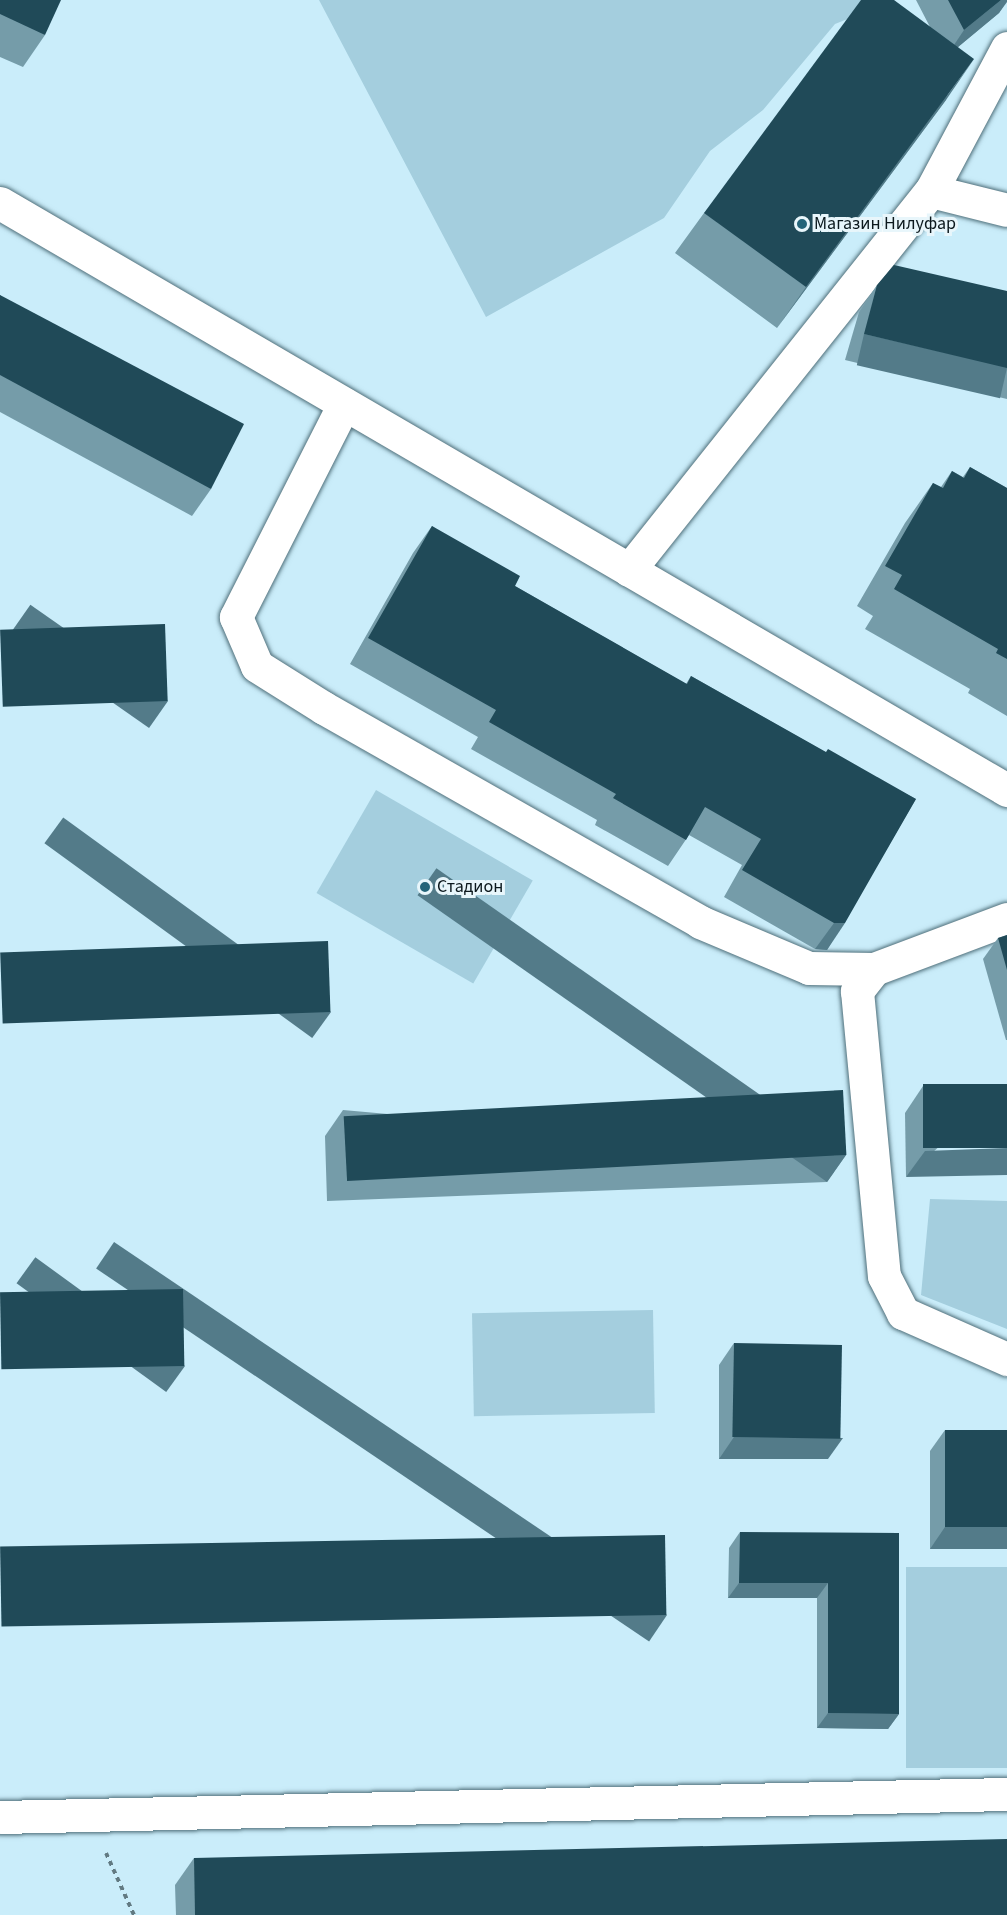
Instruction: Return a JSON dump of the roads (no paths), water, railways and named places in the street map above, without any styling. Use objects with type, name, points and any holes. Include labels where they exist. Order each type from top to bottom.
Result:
[{"type":"street","points":[[629,570],[931,191],[1007,48]]},
{"type":"street","points":[[931,191],[1007,210]]},
{"type":"street","points":[[0,203],[1007,790]]},
{"type":"street","points":[[344,404],[236,617],[257,666],[324,708],[700,922],[809,968],[874,969],[1007,919]]},
{"type":"street","points":[[874,969],[857,991],[884,1276],[903,1313],[1007,1359]]},
{"type":"street","points":[[0,1817],[1007,1794]]},
{"type":"place","name":"Магазин Нилуфар","points":[[802,224]]},
{"type":"place","name":"Стадион","points":[[425,887]]}]
